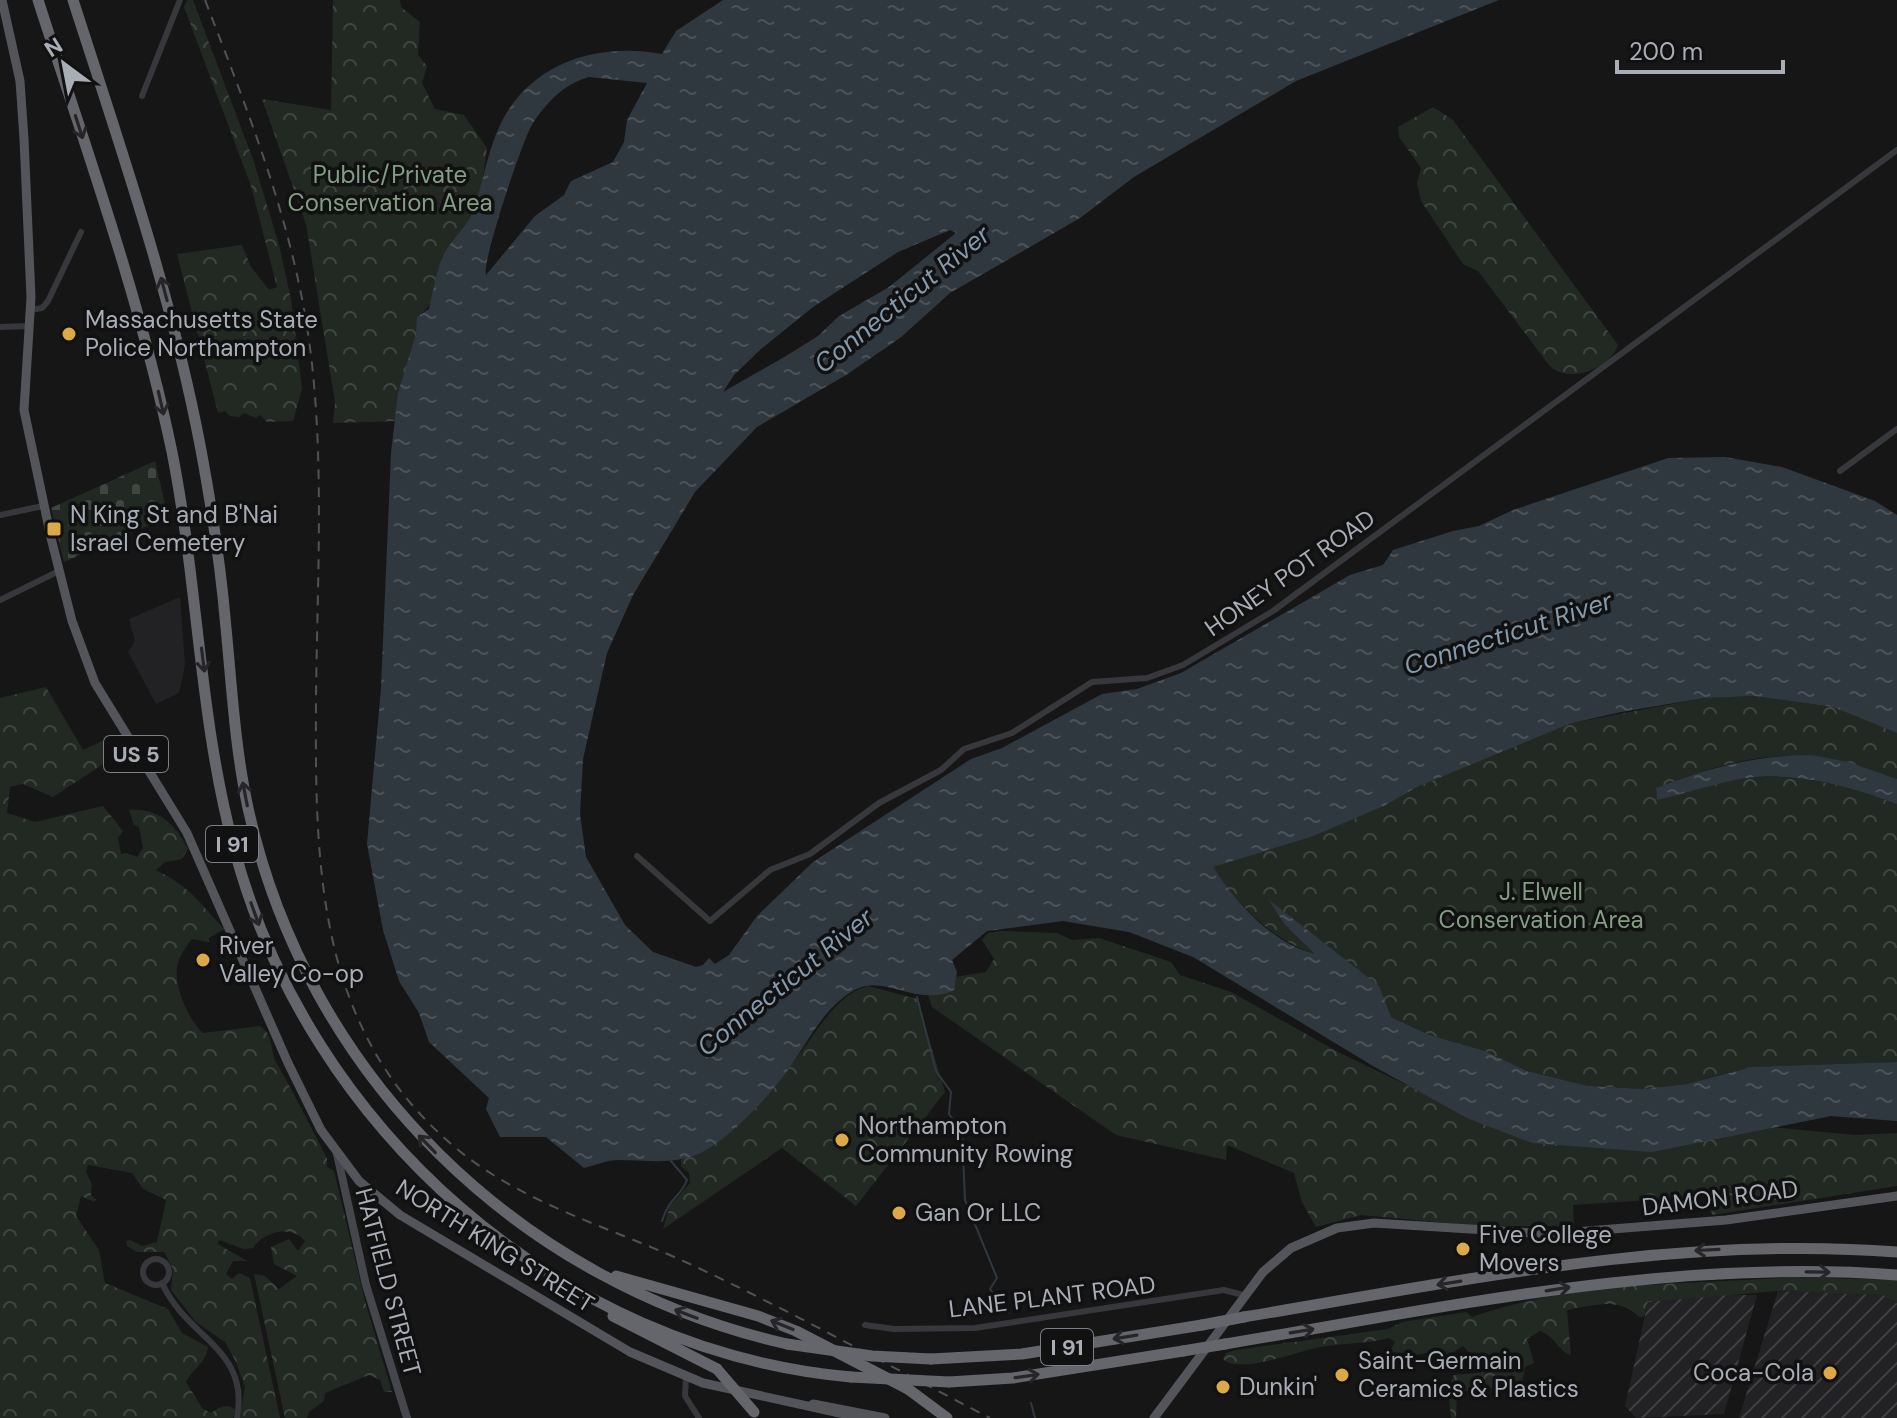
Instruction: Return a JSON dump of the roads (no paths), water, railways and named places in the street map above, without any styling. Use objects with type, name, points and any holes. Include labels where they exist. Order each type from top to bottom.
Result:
[{"type":"highway","name":"I 91","points":[[38,0],[126,271],[160,399],[189,551],[221,794],[240,872],[264,939],[321,1046],[387,1136],[474,1220],[556,1278],[628,1316],[712,1349],[780,1367],[851,1377],[949,1382],[1013,1378],[1632,1279],[1750,1272],[1897,1275]]},
{"type":"highway","name":"I 91","points":[[75,0],[157,260],[186,379],[219,561],[241,775],[271,891],[308,977],[354,1056],[414,1131],[484,1197],[541,1241],[627,1289],[699,1320],[787,1344],[872,1356],[931,1359],[1022,1354],[1614,1258],[1763,1248],[1897,1252]]},
{"type":"highway","points":[[484,1197],[598,1268],[643,1286],[758,1316],[796,1331],[908,1389],[947,1418]]},
{"type":"highway","points":[[556,1278],[616,1318],[717,1369],[757,1415]]},
{"type":"main road","name":"NORTH KING STREET","points":[[2,0],[20,81],[30,310],[24,410],[43,506],[81,648],[95,683],[187,833],[288,1063],[337,1154],[359,1181],[418,1228],[630,1352],[686,1377],[862,1418]]},
{"type":"main road","name":"DAMON ROAD","points":[[1154,1418],[1243,1295],[1291,1248],[1324,1232],[1358,1224],[1542,1235],[1719,1221],[1897,1196]]},
{"type":"main road","name":"NORTH KING STREET","points":[[806,1404],[823,1403],[885,1418]]},
{"type":"street","points":[[142,96],[180,0]]},
{"type":"street","name":"HONEY POT ROAD","points":[[637,856],[710,921],[770,870],[807,856],[879,803],[941,770],[964,749],[1012,733],[1089,683],[1156,676],[1219,646],[1273,611],[1897,150]]},
{"type":"street","points":[[30,310],[42,308],[48,301],[81,232]]},
{"type":"street","points":[[0,327],[30,326]]},
{"type":"street","points":[[1840,471],[1897,429]]},
{"type":"street","points":[[0,515],[43,506]]},
{"type":"street","points":[[0,600],[59,571]]},
{"type":"street","name":"HATFIELD STREET","points":[[337,1154],[366,1285],[407,1418]]},
{"type":"street","points":[[160,1259],[168,1266],[168,1276],[162,1283],[153,1284],[145,1278],[144,1270],[150,1260],[160,1259]]},
{"type":"street","points":[[162,1283],[186,1320],[222,1354],[236,1373],[241,1392],[237,1418]]},
{"type":"street","name":"LANE PLANT ROAD","points":[[865,1325],[975,1328],[1224,1290],[1243,1295]]},
{"type":"street","points":[[686,1377],[685,1396],[699,1418]]},
{"type":"water","name":"Connecticut River","points":[[723,0],[1499,0],[1296,81],[1134,177],[1080,218],[950,293],[900,338],[846,375],[757,427],[695,492],[633,595],[607,653],[583,759],[580,814],[586,857],[625,925],[653,952],[696,967],[709,958],[715,964],[729,955],[757,916],[813,862],[971,759],[1002,748],[1102,694],[1137,689],[1181,673],[1350,575],[1383,565],[1393,550],[1479,526],[1513,510],[1668,458],[1725,457],[1782,467],[1875,501],[1897,515],[1897,733],[1833,707],[1754,696],[1704,698],[1621,712],[1572,723],[1417,787],[1384,806],[1311,837],[1213,867],[1244,908],[1270,931],[1299,949],[1315,954],[1285,925],[1269,900],[1379,986],[1391,1017],[1429,1035],[1485,1051],[1527,1071],[1588,1086],[1643,1089],[1687,1084],[1752,1067],[1897,1062],[1897,1121],[1831,1116],[1652,1152],[1532,1143],[1467,1118],[1373,1066],[1193,957],[1129,932],[1063,921],[987,931],[952,960],[957,972],[954,990],[928,995],[869,985],[847,995],[827,1013],[787,1071],[758,1106],[721,1140],[698,1154],[669,1161],[614,1160],[584,1168],[546,1137],[500,1137],[486,1109],[489,1098],[429,1042],[419,1013],[399,981],[383,930],[367,844],[381,688],[391,453],[398,393],[416,334],[417,317],[429,309],[443,256],[471,216],[496,134],[514,102],[530,85],[569,61],[614,51],[662,54],[676,31]],"holes":[[[589,77],[647,83],[627,120],[624,142],[613,162],[571,181],[564,195],[535,216],[486,275],[504,200],[533,123],[557,95]],[[950,230],[956,233],[889,287],[839,316],[818,336],[723,392],[734,375],[761,349],[813,307],[898,252]]]},
{"type":"water","points":[[1811,755],[1848,762],[1897,779],[1897,804],[1824,782],[1786,777],[1747,778],[1657,800],[1656,788],[1696,774],[1751,760]]},
{"type":"waterway","points":[[917,997],[936,1071],[951,1092],[949,1114],[962,1132],[965,1200],[997,1278],[990,1289],[1009,1313]]},
{"type":"waterway","points":[[662,1221],[687,1180],[671,1161]]},
{"type":"waterway","points":[[1031,1403],[1035,1418]]},
{"type":"railway","points":[[205,0],[270,179],[296,270],[305,316],[318,447],[316,762],[323,885],[333,943],[350,1000],[375,1053],[410,1103],[457,1149],[511,1186],[730,1283],[990,1418]]},
{"type":"place","name":"Massachusetts State Police Northampton","points":[[69,334]]},
{"type":"place","name":"N King St and B'Nai Israel Cemetery","points":[[54,529]]},
{"type":"place","name":"River Valley Co-op","points":[[203,960]]},
{"type":"place","name":"Northampton Community Rowing","points":[[842,1140]]},
{"type":"place","name":"Gan Or LLC","points":[[899,1213]]},
{"type":"place","name":"Five College Movers","points":[[1463,1249]]},
{"type":"place","name":"Coca-Cola","points":[[1830,1373]]},
{"type":"place","name":"Saint-Germain Ceramics & Plastics","points":[[1342,1375]]},
{"type":"place","name":"Dunkin'","points":[[1223,1387]]},
{"type":"park label","name":"Public/Private Conservation Area","points":[[390,189]]},
{"type":"park label","name":"J. Elwell Conservation Area","points":[[1541,906]]}]
